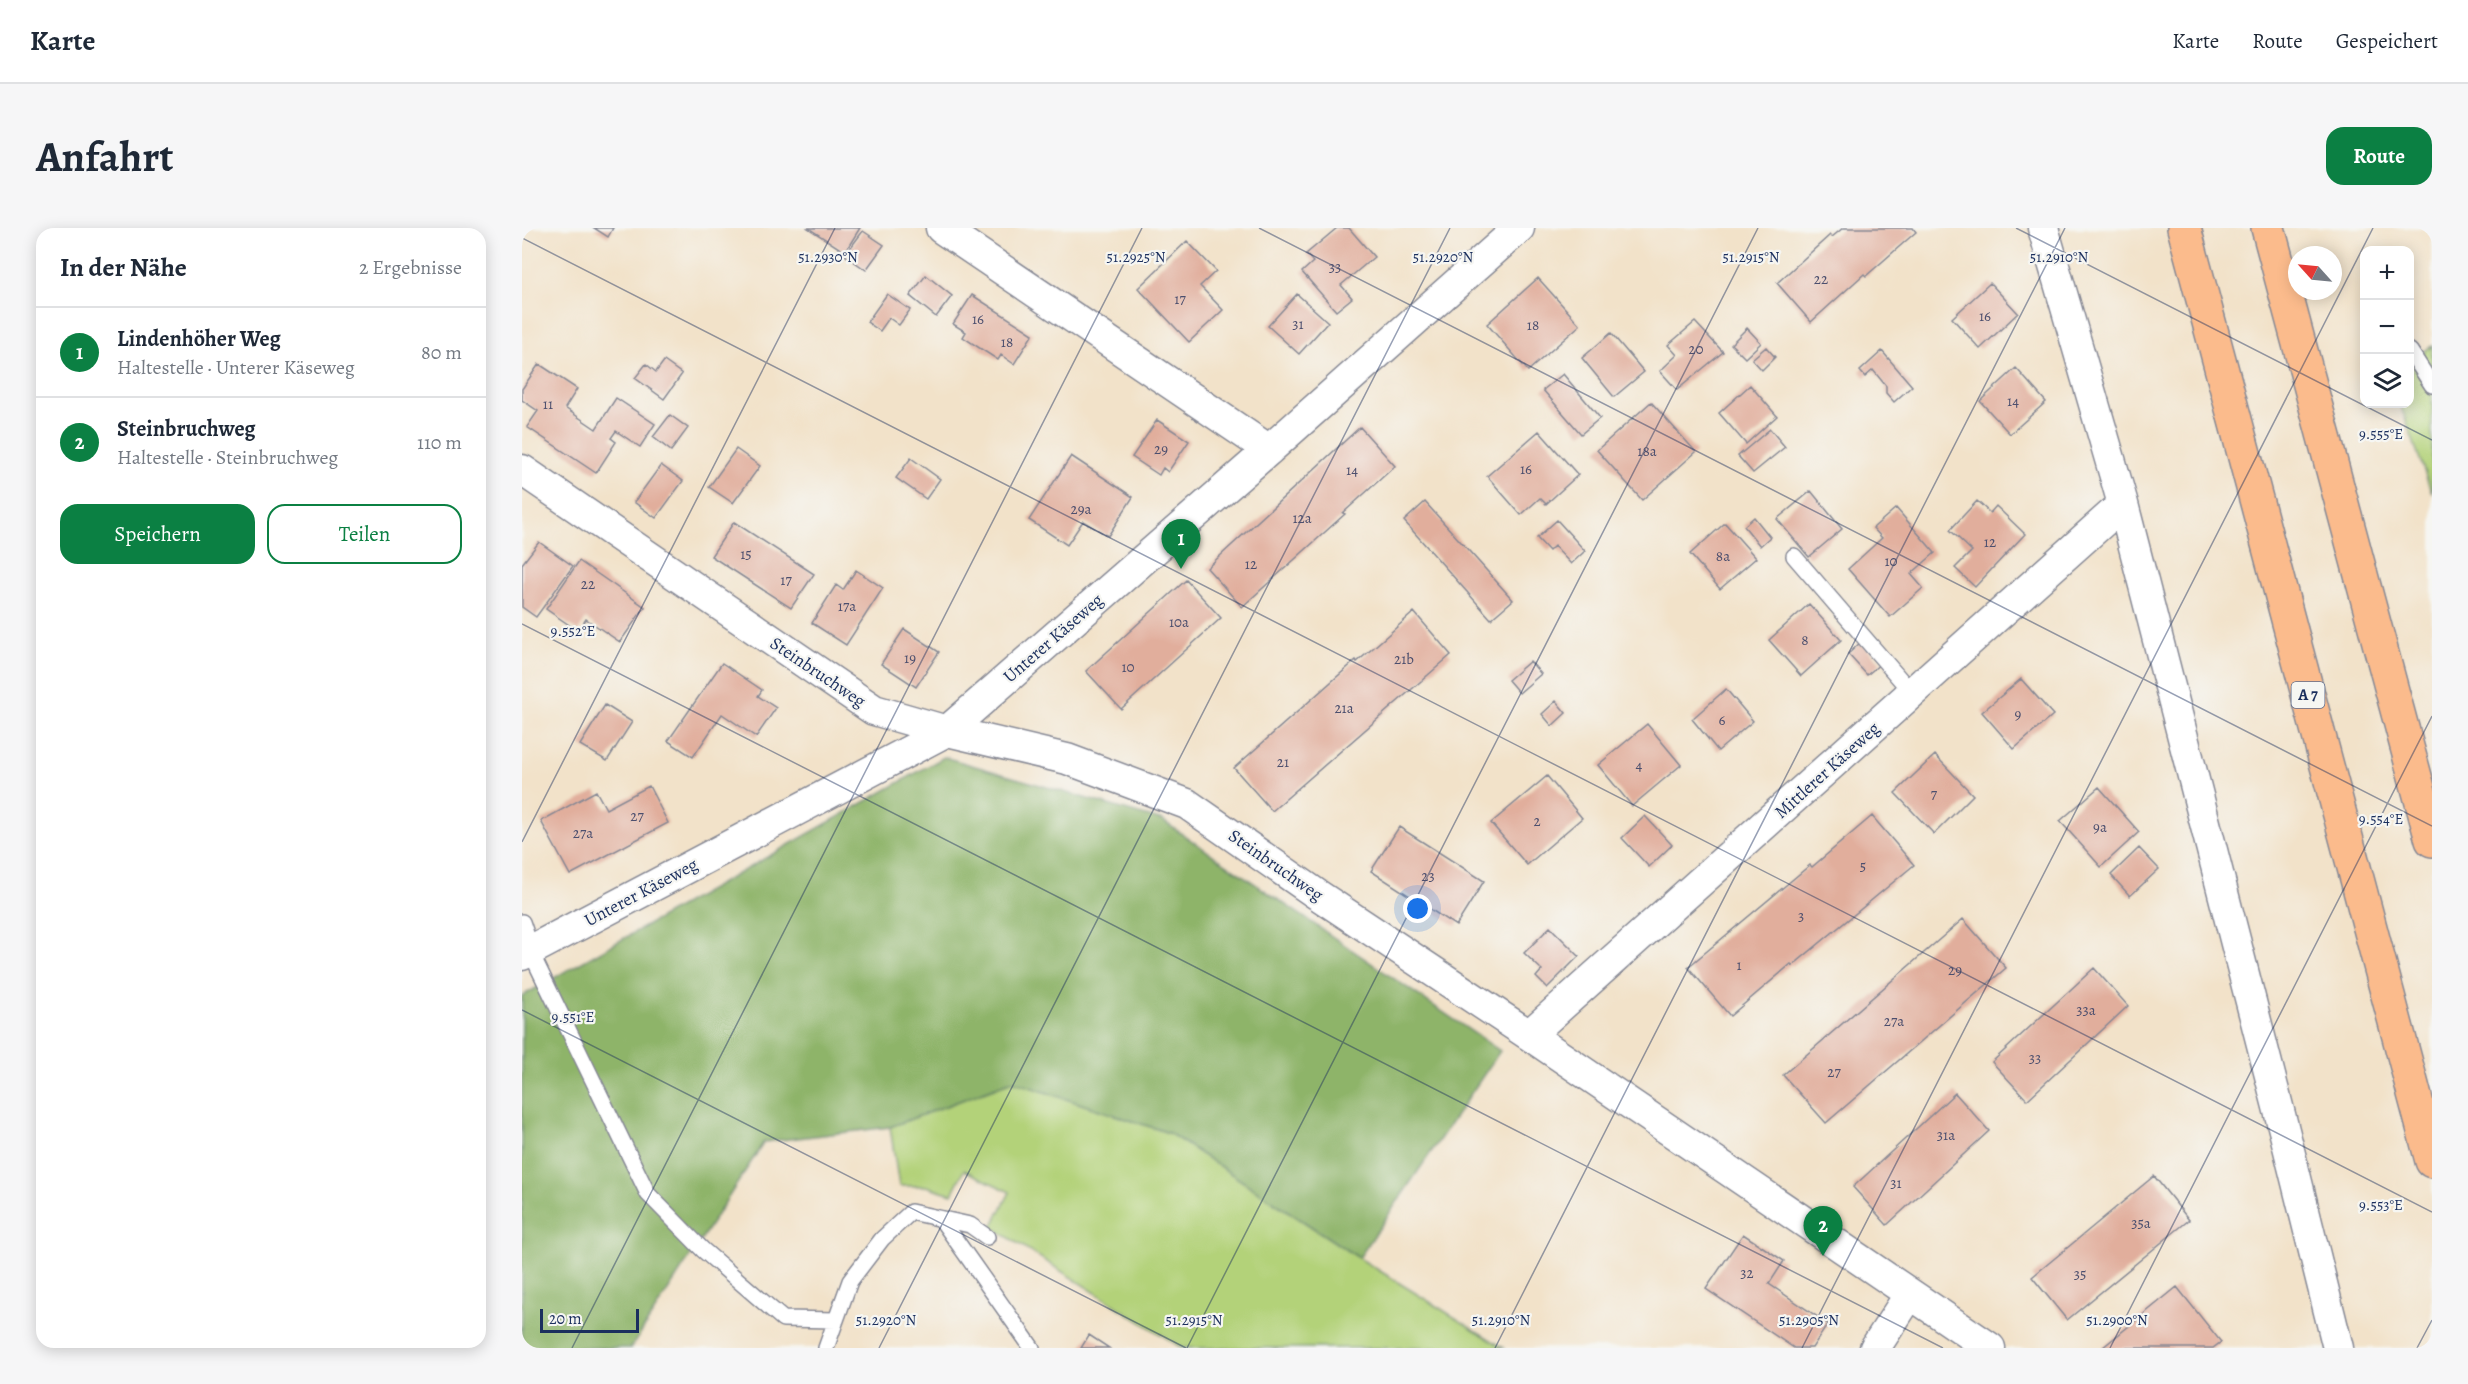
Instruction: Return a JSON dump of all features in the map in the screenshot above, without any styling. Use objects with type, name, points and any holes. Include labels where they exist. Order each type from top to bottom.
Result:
[{"type":"highway","name":"A 7","points":[[2184,228],[2432,1161]]},
{"type":"highway","points":[[2268,228],[2432,840]]},
{"type":"street","points":[[941,228],[1269,450]]},
{"type":"street","name":"Unterer Käseweg","points":[[526,953],[946,731],[1269,450],[1519,228]]},
{"type":"street","points":[[2043,228],[2123,504],[2283,1123],[2338,1348]]},
{"type":"street","name":"Steinbruchweg","points":[[522,470],[874,710],[946,731],[1067,759],[1187,804],[1315,893],[1529,1035],[1990,1348]]},
{"type":"street","name":"Mittlerer Käseweg","points":[[1529,1035],[2123,504]]},
{"type":"street","points":[[1875,1348],[1910,1294]]},
{"type":"lane","points":[[2411,354],[2432,386]]},
{"type":"lane","points":[[1794,556],[1912,693]]},
{"type":"lane","points":[[522,922],[526,953],[648,1194],[703,1250],[783,1319],[836,1320]]},
{"type":"lane","points":[[826,1348],[850,1281],[882,1239],[911,1212],[970,1225],[987,1237]]},
{"type":"lane","points":[[941,1219],[1032,1348]]},
{"type":"green space","points":[[2432,346],[2432,493],[2401,408],[2414,408],[2414,364]]},
{"type":"green space","points":[[944,757],[1163,821],[1500,1051],[1359,1258],[1169,1133],[1012,1081],[890,1127],[764,1142],[631,1348],[522,1348],[522,996]]},
{"type":"green space","points":[[1012,1081],[1169,1133],[1359,1258],[1504,1348],[1182,1348],[992,1227],[1010,1192],[964,1170],[952,1194],[926,1186],[899,1186],[890,1127]]},
{"type":"building","points":[[594,228],[613,228],[608,237]]},
{"type":"building","points":[[808,228],[860,228],[845,252]]},
{"type":"building","points":[[1337,228],[1349,228],[1374,257],[1341,285],[1352,298],[1336,311],[1302,272],[1313,262],[1306,254]]},
{"type":"building","points":[[1843,228],[1913,228],[1916,232],[1866,276],[1864,274],[1811,322],[1777,283],[1830,235],[1832,237]]},
{"type":"building","points":[[863,231],[884,245],[866,270],[845,255]]},
{"type":"building","points":[[1187,241],[1216,271],[1200,286],[1223,310],[1189,342],[1138,288]]},
{"type":"building","points":[[926,275],[952,296],[936,317],[910,296]]},
{"type":"building","points":[[1538,278],[1580,325],[1528,371],[1487,324]]},
{"type":"building","points":[[1990,283],[2018,313],[1980,349],[1952,318]]},
{"type":"building","points":[[887,294],[910,310],[899,325],[889,318],[880,331],[867,322]]},
{"type":"building","points":[[1297,294],[1328,322],[1299,354],[1268,326]]},
{"type":"building","points":[[972,295],[1033,334],[1014,364],[1001,355],[998,360],[981,349],[963,337],[966,332],[953,324]]},
{"type":"building","points":[[1695,322],[1723,352],[1677,390],[1660,371],[1677,355],[1668,345]]},
{"type":"building","points":[[1747,328],[1761,343],[1745,358],[1731,344]]},
{"type":"building","points":[[1611,333],[1644,372],[1614,397],[1582,358]]},
{"type":"building","points":[[1766,347],[1775,357],[1762,370],[1752,359]]},
{"type":"building","points":[[1882,351],[1912,386],[1894,402],[1886,393],[1886,386],[1873,370],[1865,377],[1860,371]]},
{"type":"building","points":[[664,361],[682,374],[664,399],[635,378],[646,364],[656,372]]},
{"type":"building","points":[[539,364],[577,389],[565,408],[596,429],[616,398],[655,424],[640,447],[616,431],[611,438],[616,442],[596,473],[527,427],[538,411],[522,400],[522,389]]},
{"type":"building","points":[[2016,368],[2046,402],[2010,434],[1980,401]]},
{"type":"building","points":[[1563,374],[1600,418],[1581,434],[1543,390]]},
{"type":"building","points":[[1750,385],[1777,416],[1746,444],[1719,413]]},
{"type":"building","points":[[1651,402],[1696,452],[1642,500],[1597,450]]},
{"type":"building","points":[[670,415],[688,428],[671,451],[653,437]]},
{"type":"building","points":[[1157,420],[1189,441],[1168,472],[1163,468],[1159,475],[1132,457]]},
{"type":"building","points":[[1360,427],[1395,466],[1242,607],[1207,568]]},
{"type":"building","points":[[1770,429],[1785,447],[1753,473],[1738,456]]},
{"type":"building","points":[[1539,431],[1578,475],[1546,504],[1540,498],[1521,515],[1487,476]]},
{"type":"building","points":[[736,449],[760,466],[733,503],[709,487]]},
{"type":"building","points":[[1071,456],[1133,497],[1108,536],[1083,521],[1067,545],[1029,520]]},
{"type":"building","points":[[911,458],[940,479],[926,499],[896,478]]},
{"type":"building","points":[[661,465],[683,481],[656,518],[634,502]]},
{"type":"building","points":[[1811,491],[1842,529],[1809,557],[1777,519]]},
{"type":"building","points":[[1977,501],[1990,513],[1996,506],[2025,534],[1975,587],[1955,568],[1972,551],[1950,530]]},
{"type":"building","points":[[1425,502],[1513,600],[1491,619],[1404,521]]},
{"type":"building","points":[[1896,508],[1935,553],[1911,574],[1923,588],[1890,617],[1848,569],[1882,538],[1873,528]]},
{"type":"building","points":[[1754,517],[1770,537],[1760,546],[1744,526]]},
{"type":"building","points":[[1557,520],[1585,551],[1571,564],[1554,546],[1549,551],[1537,538]]},
{"type":"building","points":[[734,522],[814,574],[791,608],[711,556]]},
{"type":"building","points":[[1725,523],[1756,558],[1720,589],[1690,554]]},
{"type":"building","points":[[539,542],[573,566],[536,617],[522,607],[522,564]]},
{"type":"building","points":[[579,561],[645,607],[620,642],[586,619],[578,631],[546,609]]},
{"type":"building","points":[[856,570],[883,588],[846,645],[812,623],[836,585],[843,590]]},
{"type":"building","points":[[1186,580],[1221,618],[1121,709],[1086,671]]},
{"type":"building","points":[[1809,604],[1841,640],[1801,676],[1769,640]]},
{"type":"building","points":[[1414,612],[1451,655],[1272,811],[1234,768]]},
{"type":"building","points":[[904,629],[939,652],[916,687],[881,664]]},
{"type":"building","points":[[1861,642],[1881,663],[1867,675],[1848,654]]},
{"type":"building","points":[[1530,661],[1541,674],[1519,693],[1508,680]]},
{"type":"building","points":[[722,663],[762,690],[758,696],[776,708],[756,737],[722,714],[693,757],[668,741]]},
{"type":"building","points":[[2021,679],[2053,715],[2014,749],[1982,712]]},
{"type":"building","points":[[1726,689],[1753,721],[1718,751],[1692,719]]},
{"type":"building","points":[[1556,701],[1566,713],[1552,726],[1542,714]]},
{"type":"building","points":[[605,705],[632,722],[607,761],[580,745]]},
{"type":"building","points":[[1647,724],[1681,765],[1632,806],[1598,765]]},
{"type":"building","points":[[1935,755],[1973,795],[1934,834],[1895,793]]},
{"type":"building","points":[[1547,776],[1582,818],[1527,865],[1491,823]]},
{"type":"building","points":[[649,786],[668,823],[570,875],[541,821],[596,791],[606,809]]},
{"type":"building","points":[[2099,787],[2139,832],[2101,867],[2060,821]]},
{"type":"building","points":[[1645,816],[1672,845],[1649,867],[1622,838]]},
{"type":"building","points":[[1872,816],[1914,865],[1730,1016],[1688,967]]},
{"type":"building","points":[[1399,827],[1484,881],[1456,926],[1371,871]]},
{"type":"building","points":[[2139,848],[2159,869],[2130,896],[2111,875]]},
{"type":"building","points":[[1963,919],[2006,968],[1826,1123],[1783,1075]]},
{"type":"building","points":[[1550,927],[1579,956],[1547,988],[1536,977],[1542,970],[1524,953]]},
{"type":"building","points":[[2094,968],[2128,1006],[2027,1100],[1992,1062]]},
{"type":"building","points":[[1955,1093],[1989,1131],[1887,1225],[1853,1187]]},
{"type":"building","points":[[2154,1176],[2189,1220],[2067,1320],[2032,1277]]},
{"type":"building","points":[[1743,1234],[1784,1261],[1769,1284],[1828,1324],[1812,1348],[1794,1348],[1706,1289]]},
{"type":"building","points":[[2177,1287],[2221,1342],[2213,1348],[2102,1348]]},
{"type":"building","points":[[1089,1335],[1109,1348],[1081,1348]]},
{"type":"place","name":"Lindenhöher Weg","points":[[1181,569]]},
{"type":"place","name":"Steinbruchweg","points":[[1823,1256]]}]
